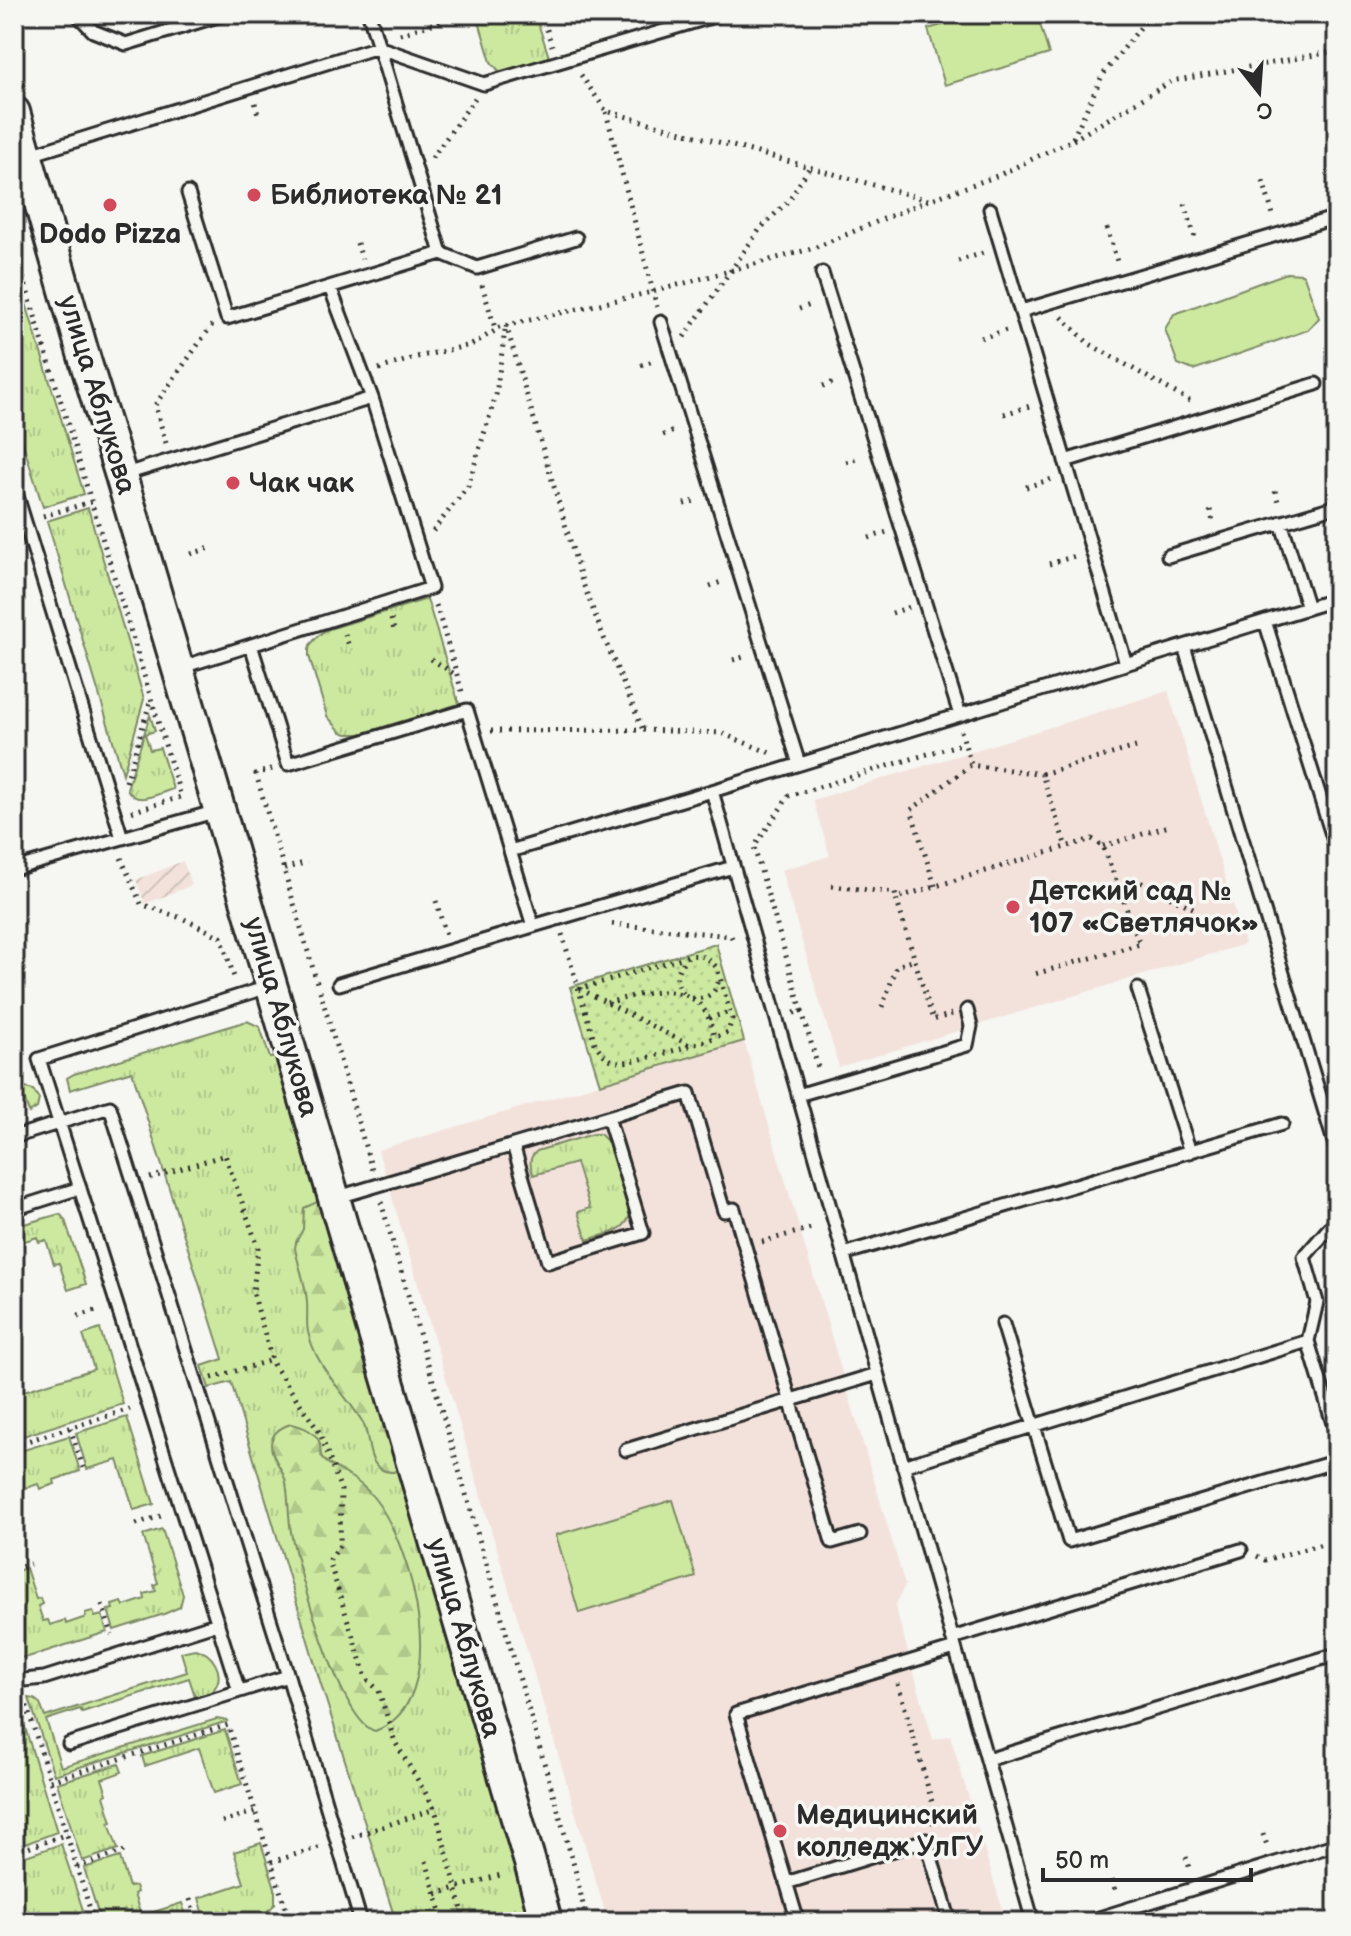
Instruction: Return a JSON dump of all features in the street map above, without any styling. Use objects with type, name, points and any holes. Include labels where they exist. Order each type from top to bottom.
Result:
[{"type":"street","name":"улица Аблукова","points":[[14,112],[21,161],[121,476],[546,1922]]},
{"type":"lane","points":[[77,14],[93,31],[126,44],[224,14]]},
{"type":"lane","points":[[369,14],[441,253]]},
{"type":"lane","points":[[21,161],[378,44],[484,84],[721,14]]},
{"type":"lane","points":[[188,193],[227,318],[441,253],[477,268],[576,238]]},
{"type":"lane","points":[[990,209],[1126,664]]},
{"type":"lane","points":[[1021,311],[1337,217]]},
{"type":"lane","points":[[822,273],[958,715]]},
{"type":"lane","points":[[178,668],[431,588],[372,398],[330,287]]},
{"type":"lane","points":[[661,322],[799,764]]},
{"type":"lane","points":[[1065,461],[1316,384]]},
{"type":"lane","points":[[121,476],[372,398]]},
{"type":"lane","points":[[14,486],[115,817],[118,840]]},
{"type":"lane","points":[[1168,556],[1337,506]]},
{"type":"lane","points":[[1281,522],[1308,608]]},
{"type":"lane","points":[[510,851],[1337,599]]},
{"type":"lane","points":[[1265,621],[1337,851]]},
{"type":"lane","points":[[251,645],[288,764],[467,710],[533,926]]},
{"type":"lane","points":[[1184,646],[1332,1118],[1337,1152]]},
{"type":"lane","points":[[712,791],[1033,1922]]},
{"type":"lane","points":[[14,869],[220,810]]},
{"type":"lane","points":[[339,984],[733,867]]},
{"type":"lane","points":[[239,1691],[39,1059],[272,986]]},
{"type":"lane","points":[[1138,989],[1190,1152]]},
{"type":"lane","points":[[798,1095],[967,1045],[971,1026],[967,1010]]},
{"type":"lane","points":[[335,1198],[689,1093],[724,1211],[734,1209],[832,1542],[860,1534]]},
{"type":"lane","points":[[14,1137],[110,1107],[288,1676],[361,1922]]},
{"type":"lane","points":[[513,1145],[548,1262],[643,1233],[608,1117]]},
{"type":"lane","points":[[843,1254],[1282,1124]]},
{"type":"lane","points":[[14,1209],[80,1188]]},
{"type":"lane","points":[[1337,1219],[1304,1257],[1317,1302],[1308,1341],[1337,1437]]},
{"type":"lane","points":[[1003,1324],[1069,1541],[1337,1461]]},
{"type":"lane","points":[[903,1466],[1308,1341]]},
{"type":"lane","points":[[626,1450],[877,1374]]},
{"type":"lane","points":[[798,1922],[736,1714],[893,1667],[954,1643],[1241,1550]]},
{"type":"lane","points":[[14,1681],[44,1678],[218,1623]]},
{"type":"lane","points":[[987,1760],[1337,1654]]},
{"type":"lane","points":[[69,1744],[288,1676]]},
{"type":"lane","points":[[786,1883],[926,1840],[950,1922]]},
{"type":"lane","points":[[1086,1922],[1337,1844]]},
{"type":"path","points":[[378,44],[464,14]]},
{"type":"path","points":[[542,14],[557,63]]},
{"type":"path","points":[[1072,140],[1102,76],[1151,14]]},
{"type":"path","points":[[477,268],[495,328],[652,292],[814,248],[929,200],[997,176],[1072,140],[1172,81],[1337,51]]},
{"type":"path","points":[[418,178],[484,84]]},
{"type":"path","points":[[590,87],[604,109],[661,322]]},
{"type":"path","points":[[604,109],[929,200]]},
{"type":"path","points":[[672,355],[760,229],[790,199],[809,168]]},
{"type":"path","points":[[1263,181],[1279,235]]},
{"type":"path","points":[[1185,204],[1201,258]]},
{"type":"path","points":[[1107,228],[1123,281]]},
{"type":"path","points":[[357,243],[361,255]]},
{"type":"path","points":[[14,247],[181,797],[115,817]]},
{"type":"path","points":[[958,261],[1002,248]]},
{"type":"path","points":[[1048,303],[1088,343],[1215,415]]},
{"type":"path","points":[[172,460],[155,405],[215,322],[227,318]]},
{"type":"path","points":[[363,374],[417,357],[471,345],[506,325]]},
{"type":"path","points":[[419,548],[468,486],[496,395],[506,325]]},
{"type":"path","points":[[506,325],[582,581],[643,730]]},
{"type":"path","points":[[981,338],[1025,325]]},
{"type":"path","points":[[1004,414],[1047,401]]},
{"type":"path","points":[[1026,487],[1069,474]]},
{"type":"path","points":[[43,516],[91,502]]},
{"type":"path","points":[[191,554],[213,547]]},
{"type":"path","points":[[1049,564],[1092,551]]},
{"type":"path","points":[[431,588],[467,710]]},
{"type":"path","points":[[431,659],[457,676]]},
{"type":"path","points":[[115,817],[151,699]]},
{"type":"path","points":[[958,715],[971,765]]},
{"type":"path","points":[[474,732],[643,730],[721,733],[799,764]]},
{"type":"path","points":[[824,1087],[754,847],[789,796],[964,743]]},
{"type":"path","points":[[935,886],[911,810],[971,765],[1042,774],[1136,747]]},
{"type":"path","points":[[256,774],[575,1869],[587,1922]]},
{"type":"path","points":[[1042,774],[1066,847]]},
{"type":"path","points":[[1103,846],[1169,826]]},
{"type":"path","points":[[896,898],[1092,839],[1103,846],[1140,944],[1035,974]]},
{"type":"path","points":[[118,840],[141,904],[184,919],[221,937],[240,996]]},
{"type":"path","points":[[284,869],[307,862]]},
{"type":"path","points":[[1118,886],[1138,881],[1195,909]]},
{"type":"path","points":[[832,886],[895,893],[933,1020],[967,1010]]},
{"type":"path","points":[[436,901],[439,911]]},
{"type":"path","points":[[558,919],[595,1043],[605,1056],[621,1062],[635,1060],[714,1038],[728,1032],[732,1022],[717,968],[701,956],[688,956],[579,989]]},
{"type":"path","points":[[605,924],[731,936],[735,950]]},
{"type":"path","points":[[688,956],[678,969],[676,982],[709,1018],[714,1038]]},
{"type":"path","points":[[882,1007],[897,966],[915,960]]},
{"type":"path","points":[[607,1003],[654,992],[702,999],[717,987],[719,974]]},
{"type":"path","points":[[320,990],[339,984]]},
{"type":"path","points":[[579,989],[689,1045]]},
{"type":"path","points":[[776,1018],[802,1011]]},
{"type":"path","points":[[709,1018],[730,1012]]},
{"type":"path","points":[[134,1183],[225,1155],[258,1247],[253,1292],[273,1364],[320,1433],[341,1490],[340,1545],[329,1561],[359,1661],[366,1678],[379,1691],[395,1742],[435,1809],[463,1922]]},
{"type":"path","points":[[746,1247],[815,1227],[812,1215]]},
{"type":"path","points":[[14,1233],[18,1246]]},
{"type":"path","points":[[78,1316],[99,1310],[103,1324]]},
{"type":"path","points":[[196,1382],[272,1360]]},
{"type":"path","points":[[14,1445],[130,1409]]},
{"type":"path","points":[[70,1428],[84,1470]]},
{"type":"path","points":[[136,1524],[164,1515],[168,1528]]},
{"type":"path","points":[[1241,1550],[1265,1560],[1337,1540]]},
{"type":"path","points":[[14,1569],[30,1564]]},
{"type":"path","points":[[98,1639],[112,1635],[102,1604]]},
{"type":"path","points":[[893,1667],[935,1812],[926,1840]]},
{"type":"path","points":[[14,1700],[25,1700],[94,1922]]},
{"type":"path","points":[[50,1781],[228,1725],[290,1922]]},
{"type":"path","points":[[368,1832],[435,1809]]},
{"type":"path","points":[[222,1822],[256,1811]]},
{"type":"path","points":[[14,1853],[67,1834]]},
{"type":"path","points":[[77,1867],[124,1851]]},
{"type":"path","points":[[426,1861],[444,1922]]},
{"type":"path","points":[[436,1894],[531,1866]]},
{"type":"path","points":[[190,1899],[197,1922]]},
{"type":"path","points":[[255,1922],[287,1912]]},
{"type":"shaded area","name":"Детский сад № 107 «Светлячок»","points":[[1168,691],[1245,944],[839,1067],[781,870],[830,856],[813,800]]},
{"type":"shaded area","points":[[183,861],[192,885],[145,904],[136,880]]},
{"type":"shaded area","points":[[744,1041],[905,1585],[895,1606],[933,1740],[950,1735],[1006,1922],[608,1922],[378,1150]]},
{"type":"green space","points":[[535,14],[549,57],[500,72],[491,62],[477,15]]},
{"type":"green space","points":[[980,14],[1037,14],[1049,54],[945,85],[928,29]]},
{"type":"green space","points":[[14,264],[84,494],[43,507],[14,415]]},
{"type":"green space","points":[[1287,273],[1304,276],[1319,318],[1308,330],[1193,370],[1178,364],[1165,329],[1174,314]]},
{"type":"green space","points":[[88,508],[144,699],[123,774],[47,521]]},
{"type":"green space","points":[[427,599],[459,704],[360,734],[341,732],[327,716],[309,656],[310,645],[326,630]]},
{"type":"green space","points":[[150,715],[155,731],[145,734],[150,750],[160,748],[173,789],[141,798],[127,789]]},
{"type":"green space","points":[[716,944],[744,1041],[600,1084],[570,987]]},
{"type":"green space","points":[[247,1021],[260,1027],[270,1058],[276,1057],[524,1885],[530,1922],[396,1922],[231,1382],[209,1388],[202,1366],[223,1359],[132,1071],[70,1090],[67,1078],[74,1074]]},
{"type":"green space","points":[[25,1088],[33,1090],[39,1099],[37,1108],[29,1113],[23,1095],[14,1097],[14,1092]]},
{"type":"green space","points":[[600,1134],[609,1143],[630,1214],[619,1229],[587,1240],[578,1212],[590,1208],[576,1163],[533,1175],[530,1162],[537,1151]]},
{"type":"green space","points":[[317,1202],[321,1204],[401,1465],[394,1472],[382,1470],[374,1462],[362,1421],[317,1357],[308,1332],[306,1295],[295,1248],[303,1229],[304,1208]]},
{"type":"green space","points":[[60,1214],[65,1220],[86,1284],[68,1290],[59,1263],[54,1264],[46,1240],[39,1242],[37,1237],[22,1242],[17,1226]]},
{"type":"green space","points":[[100,1329],[123,1404],[14,1439],[14,1394],[94,1369],[83,1335]]},
{"type":"green space","points":[[127,1417],[154,1504],[134,1510],[118,1460],[87,1469],[76,1433]]},
{"type":"green space","points":[[291,1424],[312,1433],[320,1444],[323,1459],[344,1472],[374,1498],[402,1551],[412,1585],[419,1622],[420,1657],[414,1689],[399,1715],[375,1731],[362,1722],[335,1674],[302,1577],[291,1532],[286,1483],[271,1444],[278,1431]]},
{"type":"green space","points":[[69,1436],[80,1471],[54,1480],[55,1484],[40,1489],[38,1484],[17,1491],[18,1496],[14,1498],[14,1453]]},
{"type":"green space","points":[[673,1500],[696,1577],[579,1613],[556,1535]]},
{"type":"green space","points":[[162,1529],[183,1595],[180,1607],[114,1630],[108,1610],[113,1609],[112,1605],[122,1602],[124,1606],[145,1599],[144,1594],[156,1591],[154,1585],[158,1583],[143,1535]]},
{"type":"green space","points":[[26,1568],[36,1599],[40,1598],[42,1604],[38,1606],[43,1621],[48,1620],[50,1625],[65,1620],[66,1624],[93,1611],[95,1617],[102,1615],[107,1632],[17,1658],[14,1649],[14,1572]]},
{"type":"green space","points":[[195,1649],[207,1654],[218,1670],[217,1683],[206,1695],[196,1699],[189,1678],[82,1712],[80,1709],[46,1720],[61,1767],[217,1719],[228,1721],[54,1775],[29,1698],[38,1702],[45,1717],[187,1672],[181,1652]]},
{"type":"green space","points":[[14,1704],[20,1711],[57,1832],[14,1848]]},
{"type":"green space","points":[[225,1730],[242,1784],[214,1793],[199,1748],[145,1766],[142,1756]]},
{"type":"green space","points":[[119,1764],[122,1772],[102,1779],[112,1822],[109,1823],[118,1849],[82,1861],[57,1783]]},
{"type":"green space","points":[[261,1843],[275,1888],[275,1904],[261,1916],[252,1919],[206,1922],[199,1898],[244,1883],[234,1852]]},
{"type":"green space","points":[[61,1844],[87,1922],[14,1922],[14,1860]]},
{"type":"green space","points":[[120,1857],[129,1887],[135,1886],[137,1892],[134,1894],[141,1916],[182,1903],[188,1922],[101,1922],[84,1868]]},
{"type":"place","name":"Библиотека № 21","points":[[254,195]]},
{"type":"place","name":"Dodo Pizza","points":[[110,205]]},
{"type":"place","name":"Чак чак","points":[[233,483]]},
{"type":"place","name":"Детский сад № 107 «Светлячок»","points":[[1013,907]]},
{"type":"place","name":"Медицинский колледж УлГУ","points":[[780,1831]]}]
